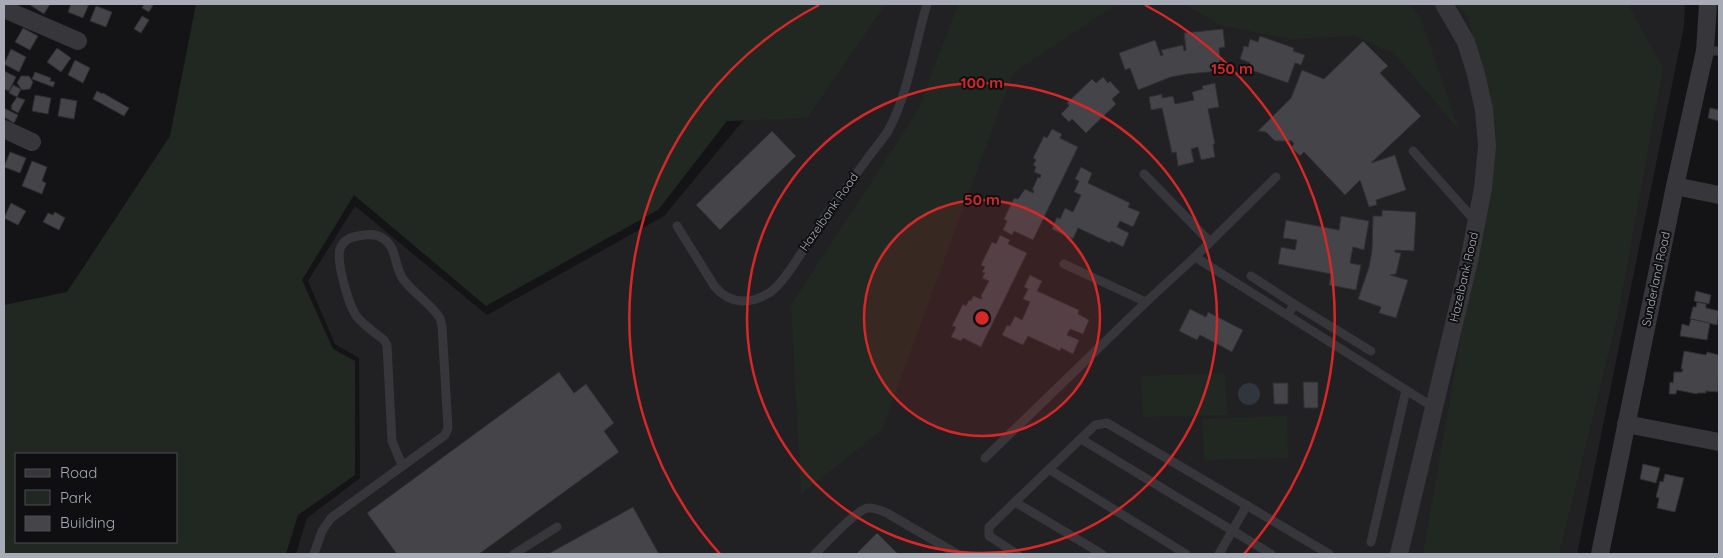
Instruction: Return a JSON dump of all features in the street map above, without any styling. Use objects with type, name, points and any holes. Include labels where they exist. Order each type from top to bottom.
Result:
[{"type":"street","name":"Hazelbank Road","points":[[1399,554],[1469,261],[1483,188],[1486,146],[1484,110],[1466,42],[1444,4]]},
{"type":"street","name":"Sunderland Road","points":[[1600,554],[1675,186],[1712,51],[1708,4]]},
{"type":"street","points":[[4,9],[78,42]]},
{"type":"street","points":[[4,129],[32,142]]},
{"type":"street","points":[[1675,186],[1719,195]]},
{"type":"street","points":[[1626,424],[1719,442]]},
{"type":"lane","name":"Hazelbank Road","points":[[677,226],[715,287],[723,296],[736,301],[754,300],[770,293],[780,283],[824,217],[888,132],[899,106],[927,4]]},
{"type":"lane","points":[[1413,151],[1476,223]]},
{"type":"lane","points":[[1144,174],[1210,242]]},
{"type":"lane","points":[[985,458],[1276,177]]},
{"type":"lane","points":[[314,554],[322,530],[331,518],[445,435],[447,432],[448,422],[440,318],[404,280],[399,272],[393,250],[389,244],[378,235],[356,236],[349,238],[340,248],[339,255],[342,270],[349,301],[354,312],[358,318],[384,340],[386,345],[392,441],[402,466]]},
{"type":"lane","points":[[1195,257],[1433,407]]},
{"type":"lane","points":[[1064,264],[1146,302]]},
{"type":"lane","points":[[1251,276],[1371,351]]},
{"type":"lane","points":[[1288,315],[1294,304]]},
{"type":"lane","points":[[1371,542],[1406,390]]},
{"type":"lane","points":[[1017,554],[992,540],[988,532],[989,527],[1096,425],[1106,423],[1112,424],[1329,554]]},
{"type":"lane","points":[[1081,439],[1271,554]]},
{"type":"lane","points":[[1050,470],[1186,554]]},
{"type":"lane","points":[[1015,502],[1102,554]]},
{"type":"lane","points":[[1219,554],[1247,505]]},
{"type":"lane","points":[[815,554],[856,515],[868,508],[878,509],[887,513],[957,554]]},
{"type":"lane","points":[[514,554],[558,527]]},
{"type":"shaded area","points":[[835,4],[1685,4],[1684,26],[1577,554],[296,554],[307,518],[360,478],[359,358],[335,344],[308,281],[355,206],[487,315],[664,216],[821,27]]},
{"type":"shaded area","points":[[1249,383],[1257,386],[1260,394],[1257,402],[1249,405],[1241,402],[1238,394],[1241,386]]},
{"type":"green space","points":[[196,4],[886,4],[807,118],[727,121],[658,210],[486,306],[354,195],[302,280],[333,349],[355,361],[355,475],[298,515],[286,554],[4,554],[4,305],[67,292],[170,136]]},
{"type":"green space","points":[[958,4],[1117,4],[1013,73],[882,430],[801,494],[791,305],[918,110]]},
{"type":"green space","points":[[1184,4],[1409,4],[1420,16],[1459,130],[1394,53],[1354,36],[1291,39],[1222,26]]},
{"type":"green space","points":[[1457,4],[1628,4],[1663,68],[1618,315],[1559,554],[1423,554],[1496,136],[1468,17]]},
{"type":"green space","points":[[1225,373],[1227,415],[1143,417],[1141,376]]},
{"type":"green space","points":[[1287,416],[1288,458],[1204,460],[1203,419]]},
{"type":"building","points":[[31,4],[50,4],[44,14]]},
{"type":"building","points":[[71,4],[89,4],[83,18],[68,12]]},
{"type":"building","points":[[144,4],[153,5],[149,12],[142,8]]},
{"type":"building","points":[[96,6],[112,12],[106,27],[90,21]]},
{"type":"building","points":[[142,16],[149,20],[141,33],[134,29]]},
{"type":"building","points":[[23,28],[38,36],[30,50],[15,42]]},
{"type":"building","points":[[1223,29],[1225,47],[1219,48],[1221,71],[1171,77],[1138,90],[1130,68],[1125,70],[1119,53],[1155,40],[1161,56],[1163,55],[1161,50],[1183,45],[1184,51],[1186,50],[1184,33]]},
{"type":"building","points":[[1260,36],[1294,48],[1293,51],[1305,55],[1301,65],[1295,63],[1288,83],[1248,69],[1250,63],[1240,59],[1244,46],[1248,47],[1250,39],[1258,42]]},
{"type":"building","points":[[1363,41],[1388,66],[1380,73],[1421,116],[1371,163],[1395,155],[1406,190],[1376,200],[1377,205],[1369,207],[1360,180],[1345,195],[1304,152],[1300,156],[1291,147],[1294,144],[1292,141],[1275,141],[1266,132],[1258,131],[1291,98],[1302,70],[1324,79]]},
{"type":"building","points":[[57,48],[71,58],[61,72],[47,62]]},
{"type":"building","points":[[11,49],[26,57],[19,72],[4,64]]},
{"type":"building","points":[[75,60],[90,68],[83,83],[68,75]]},
{"type":"building","points":[[4,71],[16,77],[9,91],[4,89]]},
{"type":"building","points":[[35,72],[51,78],[50,81],[55,82],[53,87],[32,79]]},
{"type":"building","points":[[21,76],[29,76],[33,82],[30,89],[22,90],[17,83]]},
{"type":"building","points":[[1103,77],[1108,83],[1110,81],[1120,92],[1112,99],[1116,104],[1086,133],[1072,119],[1069,122],[1061,114],[1069,106],[1067,103],[1092,79],[1096,83]]},
{"type":"building","points":[[1215,83],[1219,107],[1208,109],[1215,144],[1213,144],[1215,157],[1201,160],[1198,147],[1191,149],[1194,162],[1178,166],[1176,152],[1172,153],[1162,108],[1151,110],[1149,97],[1162,94],[1162,98],[1173,96],[1175,104],[1194,100],[1192,92],[1203,89],[1202,86]]},
{"type":"building","points":[[13,85],[21,89],[17,97],[9,93]]},
{"type":"building","points":[[97,91],[129,108],[124,116],[93,99]]},
{"type":"building","points":[[35,95],[51,98],[48,114],[32,111]]},
{"type":"building","points":[[17,97],[25,100],[18,113],[11,109]]},
{"type":"building","points":[[61,98],[77,101],[74,119],[58,116]]},
{"type":"building","points":[[4,108],[18,115],[14,123],[4,117]]},
{"type":"building","points":[[1710,108],[1719,110],[1719,121],[1708,118]]},
{"type":"building","points":[[1052,129],[1062,134],[1060,138],[1078,147],[1033,240],[1014,231],[1012,235],[1003,230],[1007,221],[1004,219],[1014,198],[1018,199],[1025,189],[1033,193],[1034,190],[1032,190],[1038,177],[1040,178],[1041,175],[1034,172],[1036,167],[1033,165],[1036,160],[1033,158],[1044,136],[1047,138]]},
{"type":"building","points":[[772,131],[796,156],[720,230],[696,205]]},
{"type":"building","points":[[10,152],[26,158],[20,173],[4,167]]},
{"type":"building","points":[[32,161],[47,167],[42,181],[46,183],[42,194],[22,186]]},
{"type":"building","points":[[1081,167],[1092,173],[1088,183],[1130,203],[1128,207],[1140,212],[1133,227],[1120,221],[1117,227],[1129,233],[1123,247],[1078,228],[1073,239],[1052,229],[1057,217],[1060,219],[1065,208],[1073,212],[1081,195],[1074,192],[1079,181],[1075,179]]},
{"type":"building","points":[[11,203],[26,211],[18,225],[4,218]]},
{"type":"building","points":[[1382,210],[1416,212],[1414,251],[1395,250],[1395,252],[1401,253],[1396,274],[1390,275],[1408,280],[1396,318],[1379,313],[1381,307],[1358,299],[1369,267],[1372,250],[1373,216],[1382,216]]},
{"type":"building","points":[[55,212],[65,218],[59,230],[43,222],[48,213],[53,215]]},
{"type":"building","points":[[1341,216],[1369,221],[1364,250],[1353,247],[1350,263],[1361,265],[1356,290],[1329,285],[1331,274],[1278,264],[1281,247],[1295,250],[1297,240],[1283,238],[1286,220],[1339,230]]},
{"type":"building","points":[[1000,235],[1010,240],[1008,244],[1027,253],[981,347],[963,338],[961,341],[951,337],[956,327],[952,326],[963,304],[966,306],[973,296],[981,299],[989,281],[982,278],[985,273],[982,272],[985,267],[981,265],[992,242],[996,244]]},
{"type":"building","points":[[1030,275],[1042,281],[1037,291],[1079,310],[1078,314],[1089,320],[1083,334],[1070,329],[1067,335],[1079,340],[1073,354],[1061,348],[1060,351],[1028,336],[1023,345],[1002,335],[1007,325],[1010,326],[1015,316],[1022,320],[1030,302],[1023,299],[1028,289],[1024,287]]},
{"type":"building","points":[[1696,291],[1711,295],[1709,304],[1694,301]]},
{"type":"building","points":[[1697,302],[1706,304],[1706,308],[1719,311],[1717,325],[1690,319],[1693,307],[1696,307]]},
{"type":"building","points":[[1190,309],[1206,317],[1208,312],[1243,330],[1232,352],[1200,335],[1197,340],[1179,331]]},
{"type":"building","points":[[1691,319],[1710,323],[1707,340],[1680,336],[1682,324],[1689,326]]},
{"type":"building","points":[[1684,351],[1706,355],[1707,352],[1719,355],[1718,392],[1706,391],[1706,393],[1697,394],[1677,390],[1676,394],[1669,394],[1670,382],[1673,383],[1674,372],[1682,372]]},
{"type":"building","points":[[559,372],[574,393],[586,384],[614,423],[604,431],[619,452],[479,554],[397,554],[367,513]]},
{"type":"building","points":[[1303,382],[1318,382],[1318,408],[1304,408]]},
{"type":"building","points":[[1273,383],[1288,383],[1288,404],[1274,404]]},
{"type":"building","points":[[1643,464],[1660,468],[1656,483],[1640,479]]},
{"type":"building","points":[[1665,474],[1684,478],[1675,512],[1657,508],[1659,498],[1656,497],[1660,481],[1663,482]]},
{"type":"building","points":[[633,507],[659,554],[548,554]]},
{"type":"building","points":[[877,533],[898,554],[856,554]]}]
